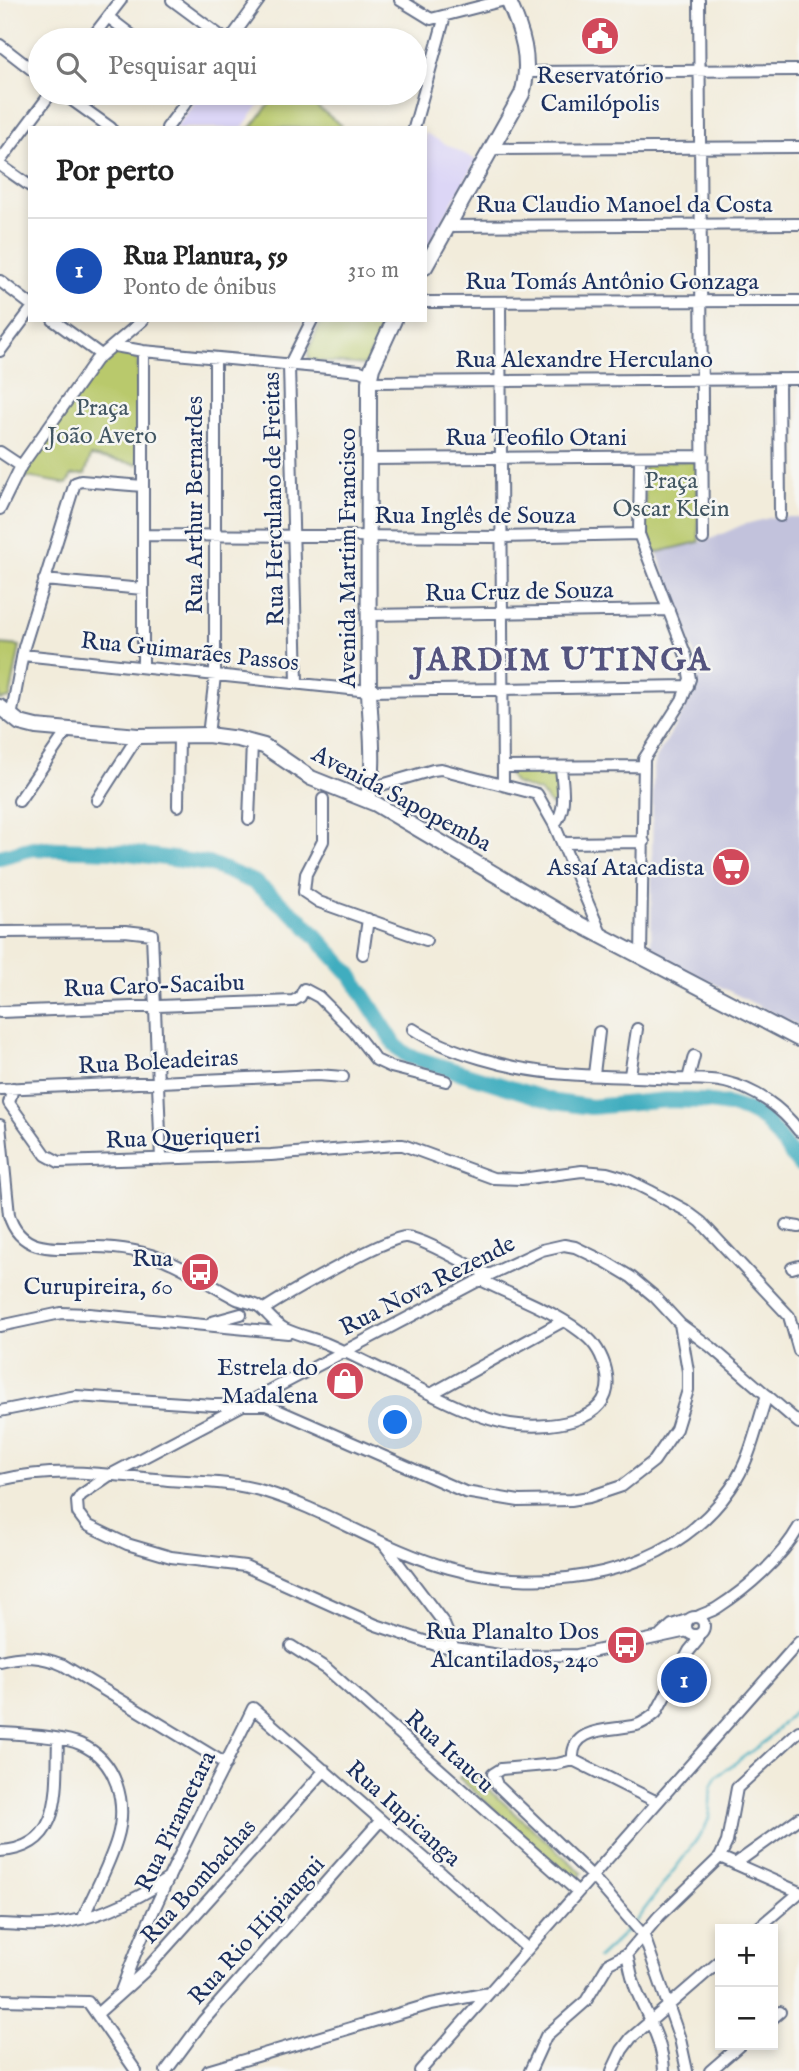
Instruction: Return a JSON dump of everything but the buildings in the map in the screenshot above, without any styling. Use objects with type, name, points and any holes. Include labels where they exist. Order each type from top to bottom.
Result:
[{"type":"main road","points":[[427,264],[522,94],[528,72],[523,40],[506,0]]},
{"type":"main road","name":"Avenida Martim Francisco","points":[[368,794],[370,378],[393,322]]},
{"type":"main road","name":"Avenida Sapopemba","points":[[4,712],[25,724],[67,731],[138,736],[208,735],[252,743],[273,751],[311,778],[368,794],[602,936],[798,1037]]},
{"type":"street","points":[[99,28],[121,0]]},
{"type":"street","points":[[172,0],[211,28]]},
{"type":"street","points":[[237,28],[259,0]]},
{"type":"street","points":[[400,0],[428,19],[506,0]]},
{"type":"street","points":[[698,0],[703,539]]},
{"type":"street","points":[[427,81],[445,16]]},
{"type":"street","points":[[108,17],[122,28]]},
{"type":"street","points":[[0,45],[28,67]]},
{"type":"street","points":[[528,72],[799,70]]},
{"type":"street","points":[[28,184],[0,163],[42,105]]},
{"type":"street","points":[[79,105],[108,126]]},
{"type":"street","points":[[168,126],[184,105]]},
{"type":"street","points":[[415,126],[420,105]]},
{"type":"street","points":[[492,149],[799,147]]},
{"type":"street","name":"Rua Claudio Manoel da Costa","points":[[449,226],[799,224]]},
{"type":"street","points":[[0,281],[28,302]]},
{"type":"street","name":"Rua Tomás Antônio Gonzaga","points":[[427,302],[799,302]]},
{"type":"street","points":[[500,302],[503,785]]},
{"type":"street","points":[[0,351],[28,314]]},
{"type":"street","points":[[56,322],[101,355]]},
{"type":"street","points":[[0,509],[21,466],[101,355],[141,322]]},
{"type":"street","name":"Rua Herculano de Freitas","points":[[297,682],[289,366],[311,322]]},
{"type":"street","name":"Rua Alexandre Herculano","points":[[115,346],[289,366],[360,371],[370,378],[500,381],[799,379]]},
{"type":"street","points":[[143,351],[143,667]]},
{"type":"street","name":"Rua Arthur Bernardes","points":[[208,735],[215,676],[215,358]]},
{"type":"street","points":[[779,379],[780,516]]},
{"type":"street","points":[[0,452],[21,466]]},
{"type":"street","name":"Rua Teofilo Otani","points":[[369,459],[703,456]]},
{"type":"street","points":[[640,457],[639,534],[688,664],[688,686],[682,700],[646,754],[644,766],[641,957]]},
{"type":"street","points":[[4,712],[75,483],[81,481],[143,486]]},
{"type":"street","name":"Rua Inglês de Souza","points":[[143,535],[501,537],[639,534]]},
{"type":"street","points":[[44,580],[143,589]]},
{"type":"street","name":"Rua Cruz de Souza","points":[[369,615],[669,610]]},
{"type":"street","name":"Rua Guimarães Passos","points":[[23,655],[369,691],[688,686]]},
{"type":"street","points":[[19,800],[67,731]]},
{"type":"street","points":[[178,806],[179,735]]},
{"type":"street","points":[[97,800],[138,736]]},
{"type":"street","points":[[249,819],[252,743]]},
{"type":"street","points":[[503,766],[644,766]]},
{"type":"street","points":[[554,824],[562,809],[561,767]]},
{"type":"street","points":[[368,794],[436,769],[537,794],[554,824],[602,936]]},
{"type":"street","points":[[323,799],[323,841],[306,874],[303,889],[307,895],[319,902],[426,940]]},
{"type":"street","points":[[562,843],[644,842]]},
{"type":"street","points":[[363,954],[368,919]]},
{"type":"street","points":[[0,932],[152,933],[161,1159]]},
{"type":"street","name":"Rua Caro-Sacaibu","points":[[0,1012],[293,1002],[300,997],[304,989],[319,997],[370,1054],[383,1063],[446,1081]]},
{"type":"street","points":[[413,1029],[439,1043],[495,1062],[552,1073],[726,1082],[781,1109],[799,1131]]},
{"type":"street","points":[[633,1076],[637,1029]]},
{"type":"street","points":[[594,1074],[598,1032]]},
{"type":"street","points":[[688,1079],[694,1056]]},
{"type":"street","name":"Rua Boleadeiras","points":[[0,1089],[318,1074],[343,1077]]},
{"type":"street","points":[[13,1088],[0,1125],[2,1170],[12,1226],[25,1239],[49,1249],[94,1247],[147,1255],[170,1262],[261,1309],[284,1328],[344,1352],[430,1394],[495,1421],[551,1425],[587,1416],[604,1399],[608,1381],[604,1361],[589,1340],[562,1321],[414,1239],[399,1237],[261,1309],[247,1307],[241,1313],[222,1320],[202,1323]]},
{"type":"street","name":"Rua Queriqueri","points":[[9,1103],[46,1155],[53,1160],[68,1163],[271,1155],[403,1146],[493,1178],[521,1179],[595,1171],[616,1175],[685,1210],[701,1222],[789,1316],[799,1351]]},
{"type":"street","points":[[786,1225],[799,1227]]},
{"type":"street","name":"Rua Nova Rezende","points":[[454,1648],[410,1638],[376,1625],[237,1564],[171,1557],[127,1544],[87,1525],[78,1513],[77,1501],[81,1494],[110,1475],[485,1278],[542,1250],[564,1245],[575,1247],[631,1276],[680,1324],[711,1347],[799,1423]]},
{"type":"street","points":[[222,1291],[241,1313],[242,1324],[253,1330]]},
{"type":"street","points":[[253,1330],[265,1323],[261,1309]]},
{"type":"street","points":[[2,1325],[61,1313],[295,1333]]},
{"type":"street","points":[[430,1394],[562,1321]]},
{"type":"street","points":[[0,1411],[76,1396],[213,1405],[247,1404],[275,1408],[465,1492],[519,1501],[555,1502],[579,1499],[622,1486],[639,1474],[654,1461],[676,1429],[688,1390],[688,1371],[680,1324]]},
{"type":"street","points":[[0,1480],[51,1471],[259,1490],[448,1568],[503,1578],[590,1575],[633,1563],[680,1539],[704,1521],[732,1487],[748,1457],[767,1395]]},
{"type":"street","points":[[382,1541],[443,1622],[454,1648],[505,1656],[576,1655],[694,1627],[746,1586],[779,1555],[799,1527]]},
{"type":"street","points":[[573,1760],[575,1744],[581,1737],[636,1725],[647,1721],[656,1713],[689,1651],[694,1627]]},
{"type":"street","points":[[420,2071],[799,1642]]},
{"type":"street","name":"Rua Itaucu","points":[[291,1646],[327,1669],[578,1892]]},
{"type":"street","points":[[0,1661],[32,1656],[63,1665],[226,1764]]},
{"type":"street","name":"Rua Pirametara","points":[[121,1991],[171,1877],[253,1708]]},
{"type":"street","name":"Rua Iupicanga","points":[[253,1708],[528,1949]]},
{"type":"street","points":[[530,2071],[547,2036],[586,2001],[609,1963],[627,1954],[659,1916],[720,1857],[727,1842],[737,1788],[799,1731]]},
{"type":"street","points":[[0,1733],[79,1743],[106,1764],[120,1791],[122,1819],[117,1839],[83,1918]]},
{"type":"street","points":[[0,1851],[16,1849],[30,1843],[43,1833],[50,1823],[55,1808],[58,1740]]},
{"type":"street","points":[[657,1802],[573,1760],[501,1769],[493,1774],[498,1785],[592,1876],[644,1936],[680,2039],[687,2071]]},
{"type":"street","name":"Rua Bombachas","points":[[97,2014],[144,1972],[325,1770]]},
{"type":"street","points":[[735,1864],[799,1818]]},
{"type":"street","name":"Rua Rio Hipiaugui","points":[[166,2071],[203,2021],[381,1820]]},
{"type":"street","points":[[720,1857],[799,1893],[763,1924]]},
{"type":"street","points":[[0,1924],[53,1924],[83,1918],[144,1895],[171,1877]]},
{"type":"street","points":[[627,1954],[636,1989],[663,2054],[664,2071]]},
{"type":"street","points":[[612,2071],[622,2050],[649,2020],[715,1965]]},
{"type":"street","points":[[207,2071],[430,2004],[489,1993]]},
{"type":"street","points":[[0,2000],[82,2000],[92,2005],[133,2070]]},
{"type":"street","points":[[710,2071],[734,2050]]},
{"type":"shaded area","points":[[193,105],[259,105],[243,126],[177,126]]},
{"type":"shaded area","points":[[427,134],[476,160],[427,247]]},
{"type":"shaded area","points":[[773,517],[799,517],[799,1026],[651,952],[653,772],[656,759],[696,689],[698,673],[694,653],[657,552],[711,539],[742,525]]},
{"type":"green space","points":[[269,105],[315,105],[341,125],[340,126],[253,126]]},
{"type":"green space","points":[[321,322],[384,322],[366,365],[313,361],[309,359],[308,351]]},
{"type":"green space","name":"Praça João Avero","points":[[115,353],[132,354],[138,361],[138,464],[91,456],[85,474],[72,475],[67,484],[21,476],[103,360]]},
{"type":"green space","name":"Praça Oscar Klein","points":[[648,461],[697,463],[699,542],[654,553],[646,527],[644,466]]},
{"type":"green space","points":[[0,644],[20,646],[10,698],[0,700]]},
{"type":"green space","points":[[513,771],[555,772],[558,776],[558,802],[551,805],[540,792],[514,783],[509,775]]},
{"type":"green space","points":[[467,1770],[582,1873],[576,1882],[459,1778]]},
{"type":"waterway","points":[[0,857],[33,848],[113,851],[210,864],[254,882],[301,920],[350,974],[396,1046],[408,1056],[555,1102],[591,1107],[667,1100],[729,1105],[764,1119],[799,1164]]},
{"type":"waterway","points":[[635,1922],[704,1830],[709,1818],[711,1787],[716,1777],[768,1739],[799,1706]]},
{"type":"waterway","points":[[598,1958],[631,1927]]},
{"type":"place","name":"Reservatório Camilópolis","points":[[600,36]]},
{"type":"place","name":"Assaí Atacadista","points":[[731,867]]},
{"type":"place","name":"Rua Curupireira, 60","points":[[200,1272]]},
{"type":"place","name":"Estrela do Madalena","points":[[345,1381]]},
{"type":"place","name":"Rua Planalto Dos Alcantilados, 240","points":[[626,1645]]},
{"type":"place","name":"Rua Planura, 59","points":[[684,1680]]},
{"type":"district","name":"JARDIM UTINGA","points":[[562,659]]}]
